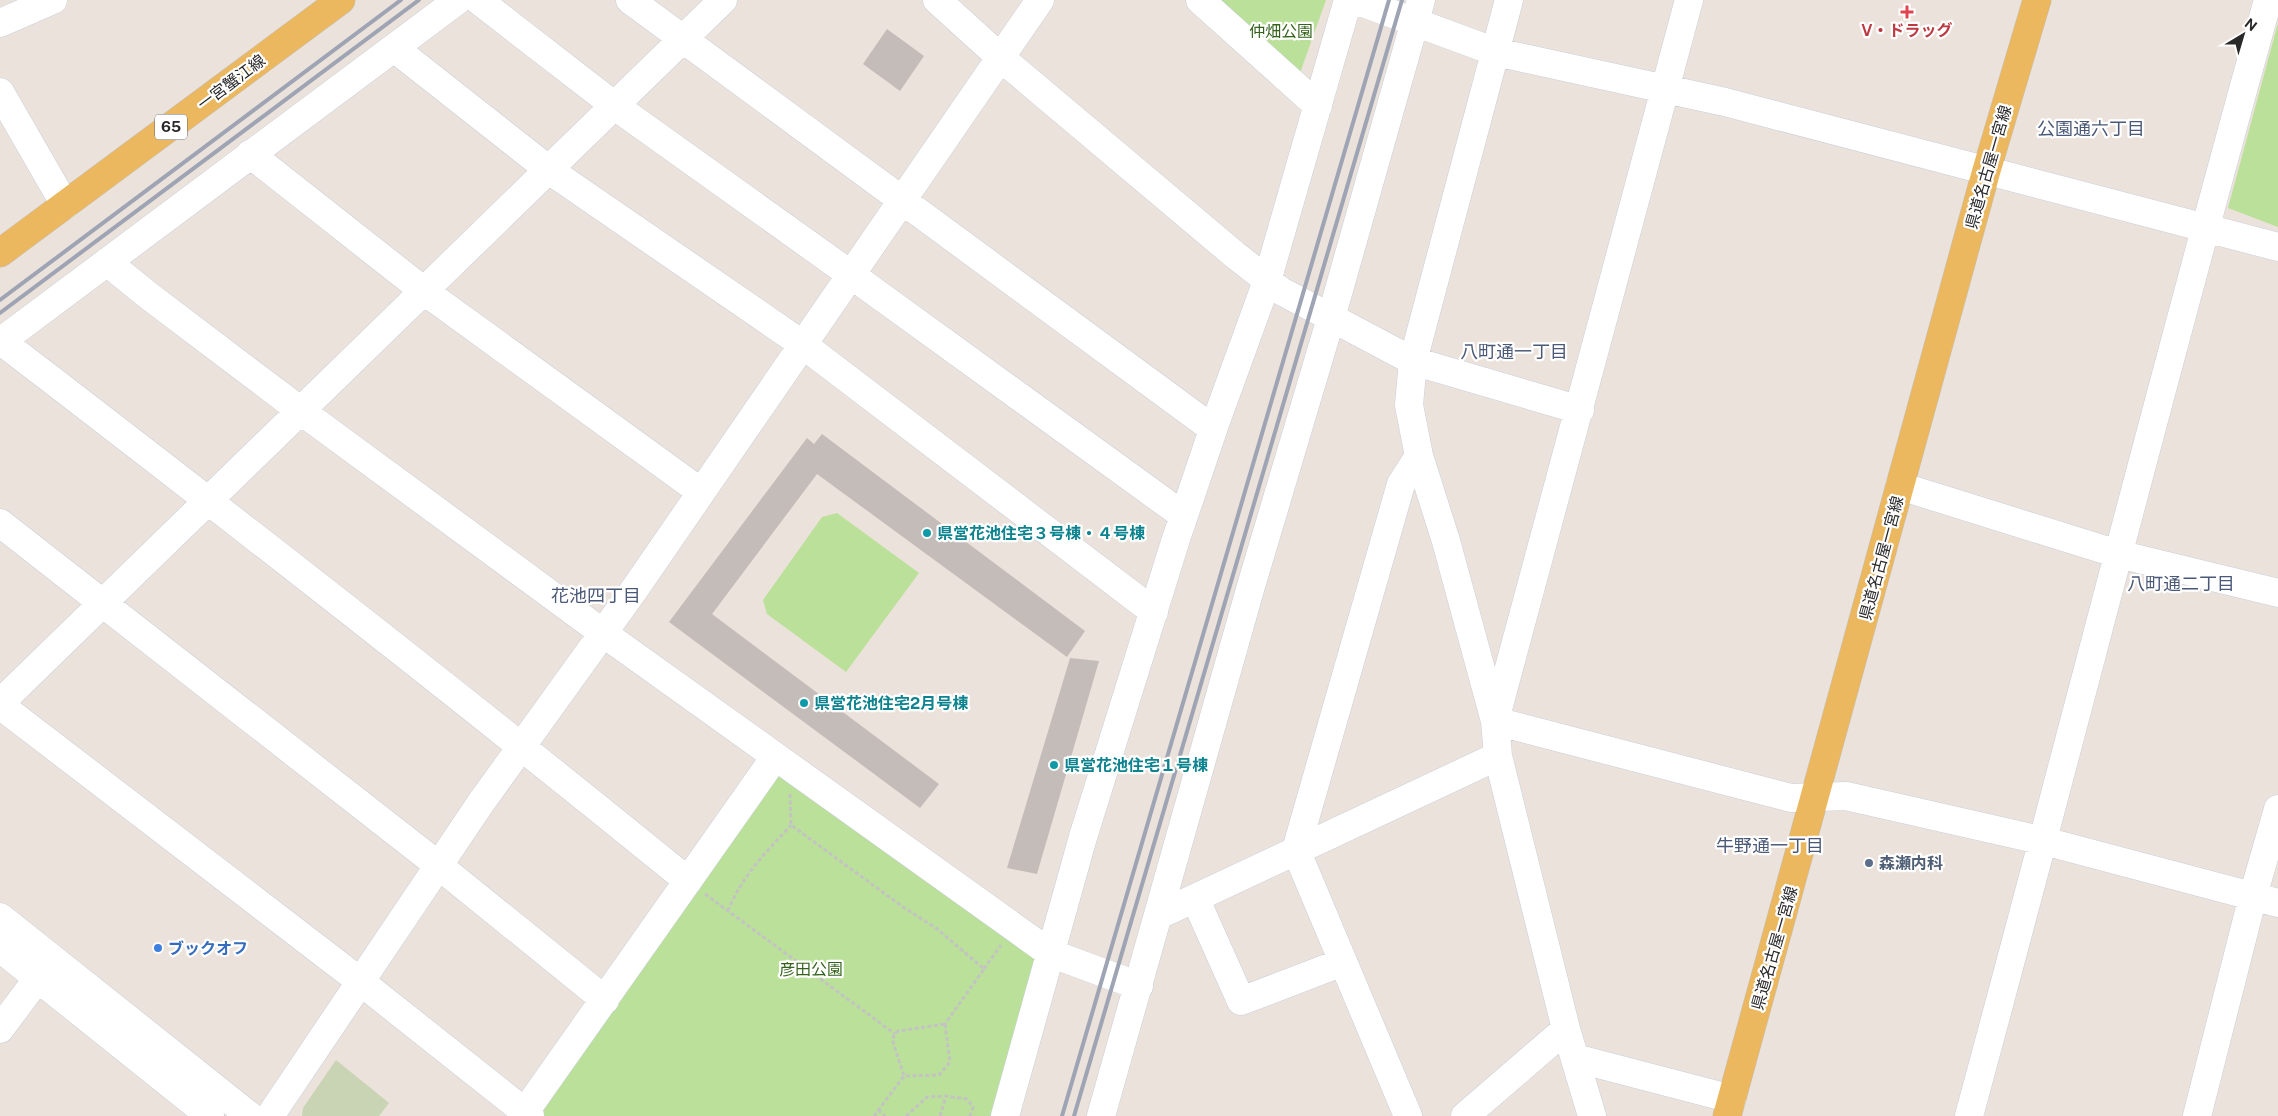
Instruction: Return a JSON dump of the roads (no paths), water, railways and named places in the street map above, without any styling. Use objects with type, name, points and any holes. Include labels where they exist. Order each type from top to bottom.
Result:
[{"type":"main road","name":"一宮蟹江線","points":[[0,253],[341,0]]},
{"type":"main road","name":"県道名古屋一宮線","points":[[1730,1107],[1986,172],[2037,0]]},
{"type":"street","points":[[0,23],[54,0]]},
{"type":"street","points":[[458,0],[0,342],[209,501],[522,745],[688,881]]},
{"type":"street","points":[[478,0],[615,106],[1184,516]]},
{"type":"street","points":[[630,0],[1213,429]]},
{"type":"street","points":[[723,0],[0,704],[361,982],[526,1115],[688,881],[782,761]]},
{"type":"street","points":[[937,0],[1001,58],[1267,281],[1331,318],[1413,361],[1580,410]]},
{"type":"street","points":[[270,1116],[438,865],[603,633],[1040,0]]},
{"type":"street","points":[[1200,0],[1318,106]]},
{"type":"street","points":[[1005,1116],[1082,838],[1184,516],[1213,429],[1267,281],[1348,0]]},
{"type":"street","points":[[1356,0],[1418,12],[1496,52],[1666,88],[1986,172],[2205,226],[2278,247]]},
{"type":"street","points":[[1509,0],[1413,361],[1409,405],[1419,456],[1446,541],[1495,722],[1498,756],[1566,1029],[1592,1116]]},
{"type":"street","points":[[1495,722],[1689,0]]},
{"type":"street","points":[[1969,1116],[2044,841],[2205,226],[2268,0]]},
{"type":"street","points":[[1101,1116],[1160,915],[1251,586],[1331,318],[1418,12]]},
{"type":"street","points":[[394,48],[549,170],[802,344],[1154,612]]},
{"type":"street","points":[[0,92],[65,205]]},
{"type":"street","points":[[250,154],[424,292],[701,492]]},
{"type":"street","points":[[107,262],[301,412],[603,633],[1050,953],[1139,986]]},
{"type":"street","points":[[1408,1116],[1296,850],[1401,484],[1419,456]]},
{"type":"street","points":[[1900,486],[2118,554],[2278,593]]},
{"type":"street","points":[[0,523],[438,865],[604,1000]]},
{"type":"street","points":[[1495,722],[1791,798],[1846,796],[2044,841],[2265,899]]},
{"type":"street","points":[[1160,915],[1498,756]]},
{"type":"street","points":[[2197,1116],[2265,899],[2278,809]]},
{"type":"street","points":[[1195,898],[1242,1001],[1343,962]]},
{"type":"street","points":[[0,918],[250,1116]]},
{"type":"street","points":[[0,948],[210,1116]]},
{"type":"street","points":[[0,1029],[38,978]]},
{"type":"street","points":[[1466,1116],[1566,1029]]},
{"type":"street","points":[[1575,1058],[1730,1107]]},
{"type":"railway","points":[[0,300],[401,0]]},
{"type":"railway","points":[[0,313],[419,0]]},
{"type":"railway","points":[[1062,1116],[1389,0]]},
{"type":"railway","points":[[1074,1116],[1402,0]]},
{"type":"place","name":"V・ドラッグ","points":[[1907,12]]},
{"type":"place","name":"県営花池住宅３号棟・４号棟","points":[[927,533]]},
{"type":"place","name":"県営花池住宅2月号棟","points":[[804,703]]},
{"type":"place","name":"県営花池住宅１号棟","points":[[1054,765]]},
{"type":"place","name":"森瀬内科","points":[[1869,863]]},
{"type":"place","name":"ブックオフ","points":[[158,948]]},
{"type":"district","name":"公園通六丁目","points":[[2091,129]]},
{"type":"district","name":"八町通一丁目","points":[[1514,352]]},
{"type":"district","name":"八町通二丁目","points":[[2181,584]]},
{"type":"district","name":"花池四丁目","points":[[596,596]]},
{"type":"district","name":"牛野通一丁目","points":[[1770,846]]},
{"type":"park label","name":"仲畑公園","points":[[1281,31]]},
{"type":"park label","name":"彦田公園","points":[[811,969]]}]
